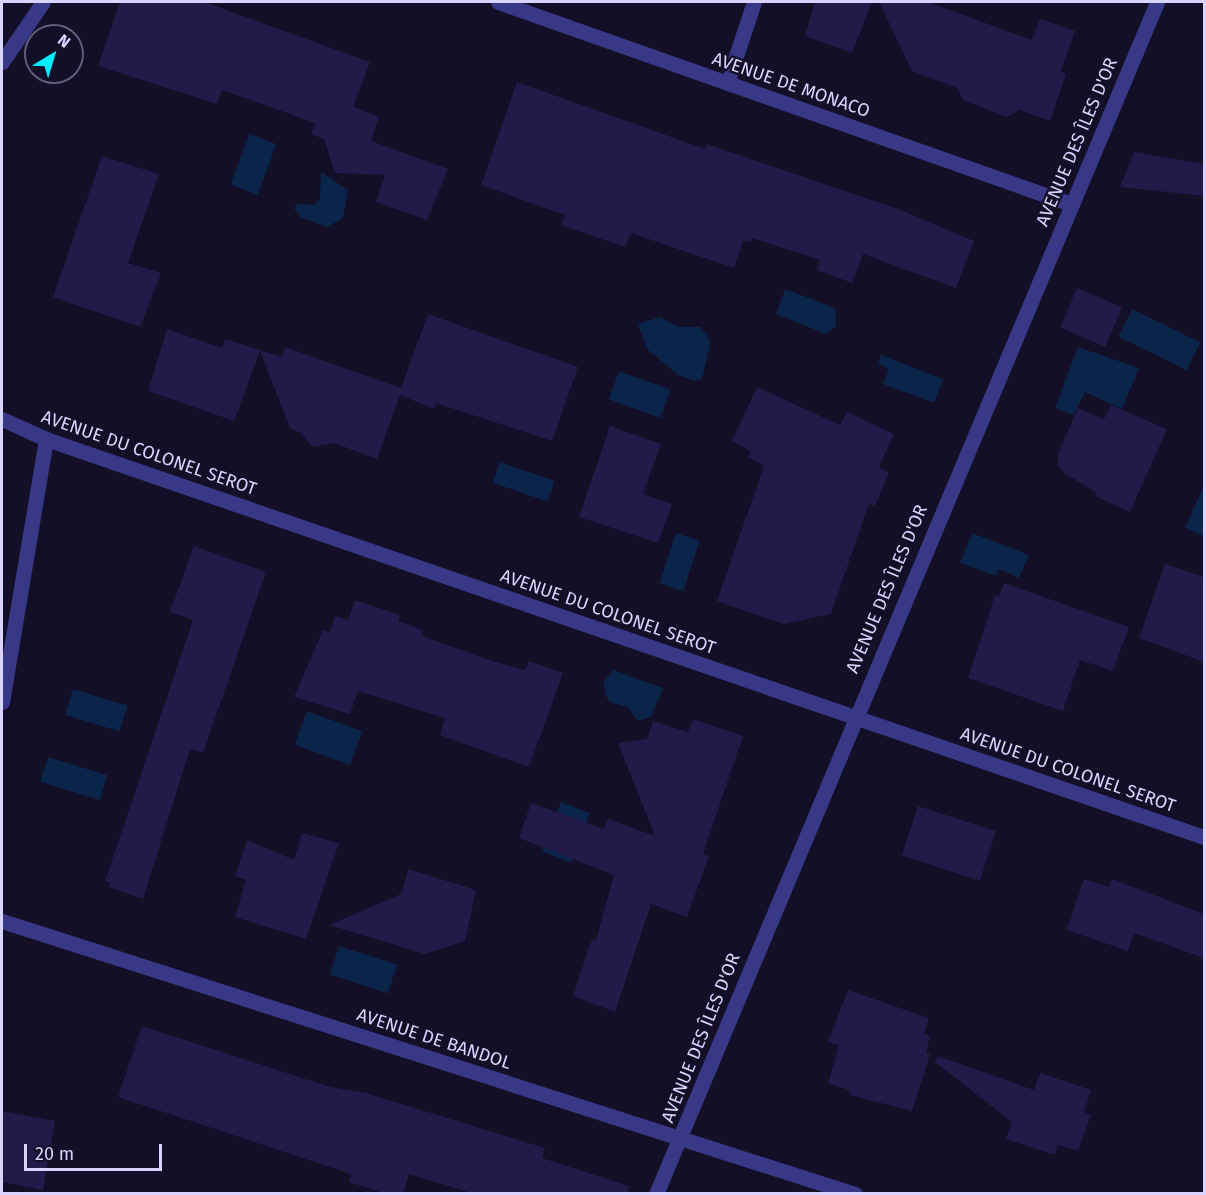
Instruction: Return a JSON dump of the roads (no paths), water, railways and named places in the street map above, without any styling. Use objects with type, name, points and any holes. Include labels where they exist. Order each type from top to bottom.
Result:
[{"type":"street","points":[[2,62],[43,2]]},
{"type":"street","name":"AVENUE DE MONACO","points":[[498,2],[1071,204]]},
{"type":"street","points":[[727,83],[754,2]]},
{"type":"street","name":"AVENUE DES ÎLES D'OR","points":[[656,1194],[854,717],[1157,2]]},
{"type":"street","name":"AVENUE DU COLONEL SEROT","points":[[2,419],[46,440],[1204,837]]},
{"type":"street","points":[[2,702],[46,440]]},
{"type":"street","name":"AVENUE DE BANDOL","points":[[2,921],[855,1194]]},
{"type":"water","points":[[249,134],[276,144],[258,195],[231,185]]},
{"type":"water","points":[[321,172],[348,190],[343,218],[327,227],[300,217],[294,208],[298,204],[314,205],[320,199]]},
{"type":"water","points":[[785,289],[835,308],[836,326],[826,334],[776,314]]},
{"type":"water","points":[[1132,309],[1200,342],[1187,370],[1118,337]]},
{"type":"water","points":[[660,317],[679,327],[700,327],[707,335],[710,344],[702,379],[696,381],[678,375],[647,349],[638,324]]},
{"type":"water","points":[[1078,347],[1139,368],[1122,409],[1085,392],[1074,415],[1055,408]]},
{"type":"water","points":[[881,355],[943,379],[934,403],[883,384],[889,369],[878,364]]},
{"type":"water","points":[[619,371],[671,390],[660,418],[609,399]]},
{"type":"water","points":[[500,462],[555,481],[548,502],[493,483]]},
{"type":"water","points":[[1204,485],[1204,536],[1185,528]]},
{"type":"water","points":[[676,533],[700,541],[683,591],[660,583]]},
{"type":"water","points":[[972,533],[1029,555],[1019,578],[999,569],[996,576],[960,563]]},
{"type":"water","points":[[613,670],[663,688],[651,717],[638,721],[628,707],[610,702],[603,683]]},
{"type":"water","points":[[73,689],[128,706],[120,731],[65,715]]},
{"type":"water","points":[[307,711],[362,731],[350,765],[295,745]]},
{"type":"water","points":[[48,757],[107,775],[100,800],[40,782]]},
{"type":"water","points":[[561,802],[590,813],[571,863],[542,851]]},
{"type":"water","points":[[339,946],[397,965],[388,993],[330,975]]}]
